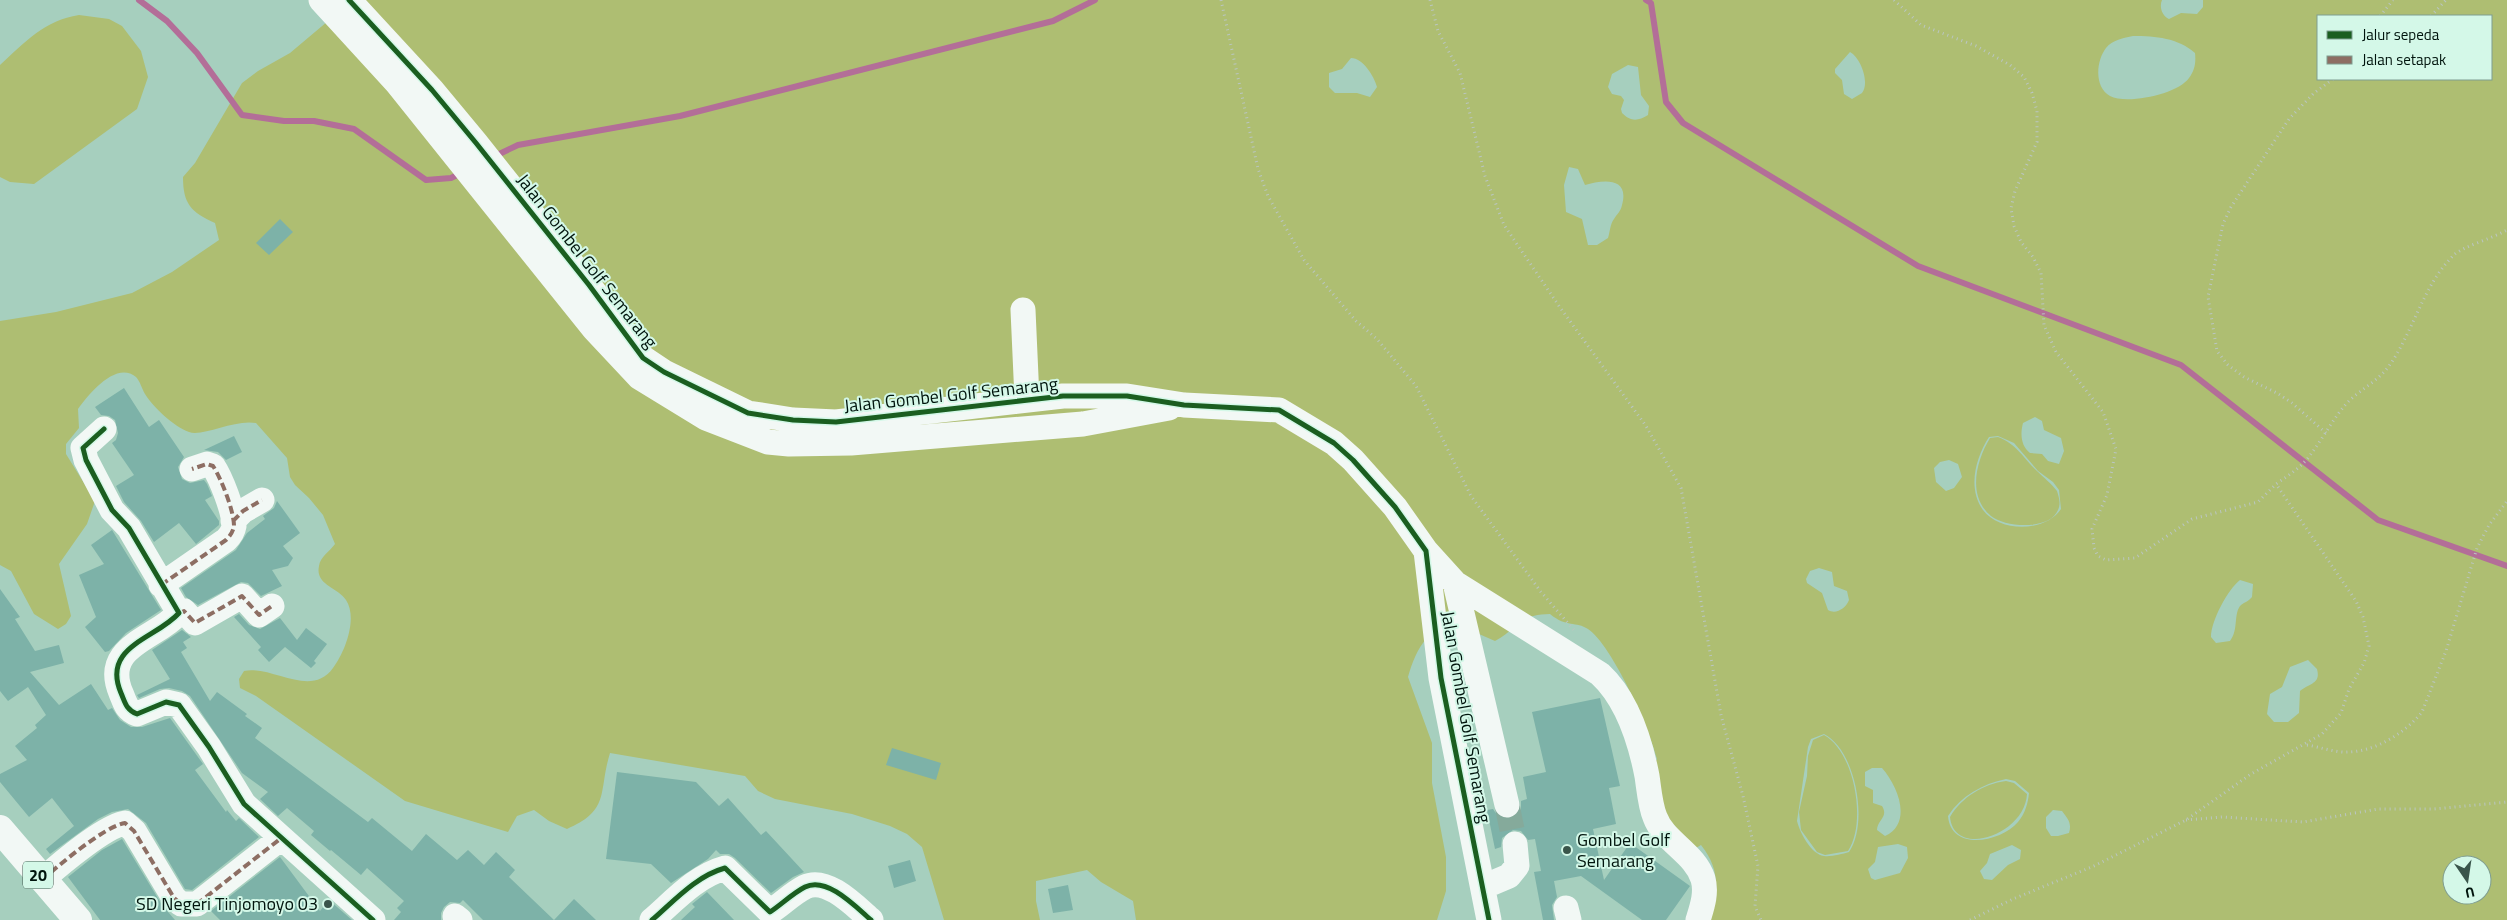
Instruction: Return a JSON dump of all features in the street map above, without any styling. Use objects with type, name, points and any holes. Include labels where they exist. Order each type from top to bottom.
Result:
[{"type":"highway","name":"20","points":[[0,829],[78,920]]},
{"type":"street","name":"Jalan Gombel Golf Semarang","points":[[321,0],[396,82],[474,159],[583,277],[643,358],[745,422],[768,442],[789,444],[851,443],[1083,424],[1184,405]]},
{"type":"street","name":"Jalan Gombel Golf Semarang","points":[[349,0],[432,90],[474,159]]},
{"type":"street","points":[[1023,310],[1027,399]]},
{"type":"street","name":"Jalan Gombel Golf Semarang","points":[[745,422],[793,420],[836,422],[988,403],[1063,396],[1127,396],[1184,405],[1279,410],[1286,412],[1334,443],[1353,460],[1395,508],[1426,551],[1455,583],[1600,674],[1617,693],[1642,754],[1654,817],[1668,836],[1693,861],[1702,877],[1706,890],[1698,920]]},
{"type":"street","points":[[988,403],[992,430]]},
{"type":"street","points":[[104,429],[83,448],[86,460],[112,510],[129,528],[179,613]]},
{"type":"street","points":[[161,585],[226,540],[231,534],[234,525],[223,485],[213,466],[207,464],[192,469]]},
{"type":"street","points":[[232,521],[243,511],[262,500]]},
{"type":"street","name":"Jalan Gombel Golf Semarang","points":[[1426,551],[1441,678],[1489,920]]},
{"type":"street","points":[[1455,583],[1507,805]]},
{"type":"street","points":[[272,606],[259,615],[242,596],[195,623],[184,611],[179,613],[126,651],[119,661],[118,687],[128,709],[136,714],[166,702],[179,705],[209,747],[244,804],[280,839],[373,920]]},
{"type":"street","points":[[1462,785],[1500,776]]},
{"type":"street","points":[[42,880],[82,848],[119,824],[125,823],[134,831],[174,898],[181,904],[197,904],[280,839]]},
{"type":"street","points":[[1483,887],[1509,876],[1518,866],[1515,844]]},
{"type":"street","points":[[652,920],[699,880],[714,871],[725,868],[770,912],[805,887],[814,884],[830,889],[850,901],[871,920]]},
{"type":"path","points":[[1221,0],[1258,169],[1268,196],[1304,260],[1356,321],[1377,339],[1416,386],[1471,496],[1541,592],[1579,636]]},
{"type":"path","points":[[1430,0],[1438,31],[1460,73],[1485,176],[1504,224],[1559,306],[1646,426],[1682,488],[1721,715],[1743,796],[1758,866],[1755,906],[1761,920]]},
{"type":"path","points":[[1894,0],[1921,25],[1976,46],[2010,64],[2024,77],[2032,93],[2037,111],[2037,142],[2015,191],[2011,208],[2014,226],[2021,242],[2033,257],[2041,273],[2044,325],[2056,352],[2103,412],[2116,449],[2107,495],[2092,529],[2094,548],[2098,556],[2106,560],[2135,558],[2192,519],[2258,502],[2276,484],[2299,468],[2310,456],[2346,404],[2377,379],[2389,365],[2415,315],[2444,267],[2457,253],[2507,230]]},
{"type":"path","points":[[2381,15],[2393,0]]},
{"type":"path","points":[[2432,15],[2446,0]]},
{"type":"path","points":[[2326,433],[2285,398],[2244,377],[2228,365],[2217,350],[2208,297],[2223,224],[2231,207],[2289,119],[2314,93],[2332,80]]},
{"type":"path","points":[[1970,920],[2013,899],[2094,866],[2186,820],[2251,774],[2307,745],[2322,734],[2341,713],[2349,689],[2364,662],[2369,646],[2363,617],[2356,601],[2276,484]]},
{"type":"path","points":[[2307,745],[2349,752],[2358,750],[2395,737],[2422,712],[2446,651],[2478,548],[2489,525],[2507,501]]},
{"type":"path","points":[[2186,820],[2222,817],[2304,822],[2378,809],[2434,809],[2507,802]]},
{"type":"green space","points":[[353,0],[2162,0],[2162,11],[2169,19],[2181,13],[2197,14],[2203,7],[2203,0],[2507,0],[2507,920],[1711,920],[1716,890],[1715,872],[1708,855],[1701,845],[1684,855],[1674,856],[1651,766],[1657,759],[1647,729],[1629,689],[1598,638],[1584,627],[1566,623],[1550,614],[1525,619],[1495,641],[1479,634],[1463,639],[1445,636],[1427,638],[1413,661],[1408,677],[1432,743],[1432,783],[1446,857],[1446,891],[1437,920],[1136,920],[1133,901],[1101,882],[1087,870],[1036,881],[1036,901],[1040,920],[944,920],[922,847],[907,834],[890,826],[852,814],[775,799],[758,791],[745,776],[610,753],[603,789],[597,807],[591,815],[567,829],[549,821],[534,810],[517,816],[508,832],[405,801],[256,696],[240,688],[239,679],[244,671],[267,672],[303,681],[314,681],[324,677],[333,668],[346,644],[351,616],[346,600],[320,578],[319,566],[321,560],[335,544],[323,515],[295,485],[290,477],[287,458],[256,423],[238,423],[202,432],[189,432],[170,421],[153,405],[136,377],[128,373],[111,376],[95,388],[78,409],[79,428],[66,444],[66,454],[95,501],[87,524],[59,564],[71,616],[66,624],[58,629],[34,614],[11,571],[0,565],[0,321],[56,312],[132,293],[172,272],[219,240],[215,223],[194,211],[187,201],[183,177],[195,163],[242,83],[258,71],[290,53]],"holes":[[[2133,36],[2174,41],[2195,53],[2193,72],[2189,78],[2174,89],[2152,96],[2128,99],[2110,96],[2101,87],[2098,73],[2100,60],[2106,48],[2115,41]],[[1850,52],[1854,55],[1861,65],[1865,77],[1862,93],[1852,99],[1844,94],[1842,80],[1835,73],[1835,69]],[[1351,58],[1364,64],[1371,73],[1377,87],[1370,97],[1357,93],[1335,93],[1329,87],[1329,73],[1342,69]],[[1628,65],[1638,67],[1641,95],[1649,106],[1648,115],[1632,119],[1622,113],[1621,109],[1624,100],[1621,96],[1612,94],[1608,87],[1612,74]],[[1569,167],[1578,169],[1585,185],[1606,181],[1613,182],[1622,189],[1623,196],[1620,211],[1612,223],[1608,238],[1597,245],[1588,245],[1582,219],[1566,212],[1564,185]],[[2035,417],[2042,421],[2044,430],[2061,438],[2064,451],[2059,464],[2048,461],[2042,454],[2030,453],[2027,450],[2023,443],[2023,423]],[[1998,436],[2014,443],[2038,471],[2053,482],[2059,490],[2061,509],[2054,517],[2034,525],[2023,527],[2011,526],[1991,518],[1983,510],[1978,501],[1974,483],[1977,463],[1989,437]],[[1949,460],[1958,464],[1962,477],[1954,488],[1946,491],[1936,482],[1934,468],[1940,462]],[[1819,568],[1832,572],[1834,586],[1847,591],[1849,600],[1846,606],[1834,612],[1828,610],[1822,593],[1807,583],[1806,579],[1810,571]],[[2240,580],[2253,584],[2252,597],[2239,608],[2233,637],[2230,641],[2216,643],[2211,637],[2214,623],[2217,614],[2235,584]],[[2308,660],[2317,669],[2317,678],[2314,683],[2300,691],[2299,713],[2288,722],[2274,722],[2267,714],[2270,694],[2282,687],[2290,667]],[[1824,734],[1835,743],[1844,755],[1851,771],[1856,789],[1858,824],[1855,840],[1849,852],[1833,856],[1819,854],[1803,837],[1797,821],[1808,747],[1811,739]],[[1872,768],[1882,768],[1893,784],[1900,804],[1901,814],[1894,830],[1885,836],[1877,830],[1884,810],[1882,806],[1873,803],[1873,790],[1865,786],[1865,772]],[[2006,779],[2015,781],[2029,793],[2023,816],[2010,829],[2000,835],[1978,840],[1967,839],[1958,835],[1951,827],[1948,816],[1959,802],[1989,784]],[[2053,810],[2062,811],[2070,824],[2069,833],[2051,836],[2046,828],[2046,817]],[[1898,844],[1907,847],[1908,858],[1900,873],[1875,880],[1871,878],[1868,869],[1875,862],[1878,847]],[[2012,845],[2021,850],[2020,859],[2008,865],[1992,880],[1984,879],[1980,871],[1987,863],[1990,854]]]},
{"type":"green space","points":[[79,15],[109,19],[122,26],[141,51],[148,77],[137,109],[34,184],[10,182],[0,177],[0,65],[36,33],[56,22]]},
{"type":"green space","points":[[1998,437],[2015,447],[2057,491],[2059,508],[2046,521],[2027,525],[2007,523],[1991,516],[1983,508],[1976,489],[1978,468],[1990,438]]},
{"type":"green space","points":[[1824,735],[1835,744],[1843,756],[1855,789],[1857,806],[1857,823],[1854,839],[1848,851],[1825,855],[1817,852],[1801,830],[1799,812],[1807,776],[1808,756],[1813,740]]},
{"type":"green space","points":[[2006,781],[2014,783],[2027,794],[2023,808],[2015,821],[1989,837],[1976,839],[1963,837],[1954,830],[1950,817],[1961,803],[1981,788]]},
{"type":"building","points":[[280,219],[293,232],[269,255],[256,243]]},
{"type":"building","points":[[124,388],[149,427],[159,420],[184,457],[178,467],[182,479],[190,483],[204,480],[207,484],[212,496],[205,500],[219,521],[219,525],[196,544],[179,523],[154,542],[141,521],[124,502],[116,486],[134,475],[112,443],[116,440],[118,433],[115,420],[109,416],[101,415],[95,407]]},
{"type":"building","points":[[234,436],[242,452],[226,460],[218,452],[204,450]]},
{"type":"building","points":[[277,501],[300,533],[283,546],[293,558],[288,566],[272,570],[282,586],[261,596],[248,583],[241,582],[198,605],[186,597],[181,588],[236,550],[247,533],[265,519],[263,516],[274,508]]},
{"type":"building","points":[[112,530],[161,610],[126,633],[109,651],[105,652],[85,627],[96,617],[79,575],[104,564],[91,545]]},
{"type":"building","points":[[0,589],[20,617],[15,619],[35,651],[59,645],[64,663],[30,672],[59,705],[91,684],[108,710],[112,708],[120,720],[131,727],[142,727],[170,718],[203,764],[195,770],[226,812],[227,810],[236,821],[239,818],[259,837],[192,890],[185,889],[146,823],[128,809],[112,812],[98,819],[50,854],[46,849],[74,826],[52,798],[29,817],[0,782],[0,774],[27,760],[15,746],[37,728],[35,725],[46,715],[28,687],[8,701],[0,691]]},
{"type":"building","points":[[239,614],[249,625],[260,629],[280,618],[297,640],[306,628],[327,644],[311,668],[285,647],[269,662],[258,650],[261,647],[234,617]]},
{"type":"building","points":[[182,630],[191,637],[183,642],[187,648],[181,652],[210,701],[217,692],[247,714],[245,716],[262,728],[255,738],[368,822],[372,818],[412,851],[426,834],[457,860],[468,850],[484,865],[496,852],[515,870],[509,877],[554,920],[483,920],[463,900],[460,903],[450,902],[444,907],[441,913],[441,920],[394,920],[401,912],[397,908],[404,901],[367,868],[361,875],[330,851],[311,835],[314,831],[287,808],[278,816],[260,799],[268,792],[242,773],[190,696],[182,691],[169,688],[160,689],[139,698],[137,695],[170,679],[152,650]]},
{"type":"building","points":[[1600,698],[1620,786],[1609,788],[1616,824],[1593,829],[1604,880],[1630,843],[1690,886],[1666,920],[1642,920],[1581,876],[1554,881],[1557,897],[1552,905],[1554,920],[1543,920],[1534,872],[1541,871],[1535,839],[1528,840],[1521,831],[1513,830],[1502,838],[1501,847],[1495,849],[1487,810],[1493,809],[1503,819],[1516,816],[1521,809],[1521,801],[1527,799],[1523,777],[1546,772],[1532,712]]},
{"type":"building","points":[[892,748],[941,763],[936,780],[886,765]]},
{"type":"building","points":[[617,772],[696,782],[719,806],[728,798],[761,835],[766,831],[804,872],[793,877],[771,893],[735,858],[729,854],[720,854],[716,850],[708,859],[671,883],[651,864],[606,859]]},
{"type":"building","points":[[122,839],[162,905],[175,920],[100,920],[68,877],[102,850]]},
{"type":"building","points":[[280,857],[320,911],[329,900],[352,920],[220,920],[211,911]]},
{"type":"building","points":[[910,860],[916,881],[894,888],[888,866]]},
{"type":"building","points":[[1068,885],[1073,910],[1053,913],[1048,889]]},
{"type":"building","points":[[707,892],[734,920],[681,920],[695,907],[692,904]]},
{"type":"building","points":[[574,899],[596,920],[554,920]]},
{"type":"waterway","points":[[139,0],[167,21],[197,53],[242,115],[284,121],[314,121],[354,129],[426,180],[451,178],[461,173]]},
{"type":"waterway","points":[[495,156],[518,145],[680,116],[1053,21],[1095,0]]},
{"type":"waterway","points":[[1646,0],[1651,3],[1666,102],[1683,123],[1918,266],[2181,365],[2378,520],[2507,566]]},
{"type":"tunnel","points":[[1507,805],[1515,844]]},
{"type":"marked path","points":[[161,585],[226,540],[234,528],[223,486],[213,466],[207,464],[192,469]]},
{"type":"marked path","points":[[233,521],[243,511],[262,500]]},
{"type":"marked path","points":[[179,613],[184,611],[195,623],[242,596],[259,615],[272,606]]},
{"type":"marked path","points":[[42,880],[94,838],[125,823],[134,831],[174,898],[181,904],[197,904],[280,839]]},
{"type":"cycle path","points":[[349,0],[432,90],[476,143],[589,285],[643,358],[664,372],[748,413],[793,420],[836,422],[1063,396],[1127,396],[1184,405],[1279,410],[1334,443],[1353,460],[1395,507],[1426,551],[1441,678],[1489,920]]},
{"type":"cycle path","points":[[104,429],[83,448],[86,460],[112,510],[129,528],[179,613],[169,622],[134,645],[124,654],[118,664],[117,677],[126,705],[137,714],[166,702],[179,705],[209,747],[244,804],[373,920]]},
{"type":"cycle path","points":[[652,920],[695,883],[725,868],[770,912],[801,889],[814,885],[832,889],[841,894],[871,920]]},
{"type":"place","name":"Gombel Golf Semarang","points":[[1567,850]]},
{"type":"place","name":"SD Negeri Tinjomoyo 03","points":[[328,904]]}]
